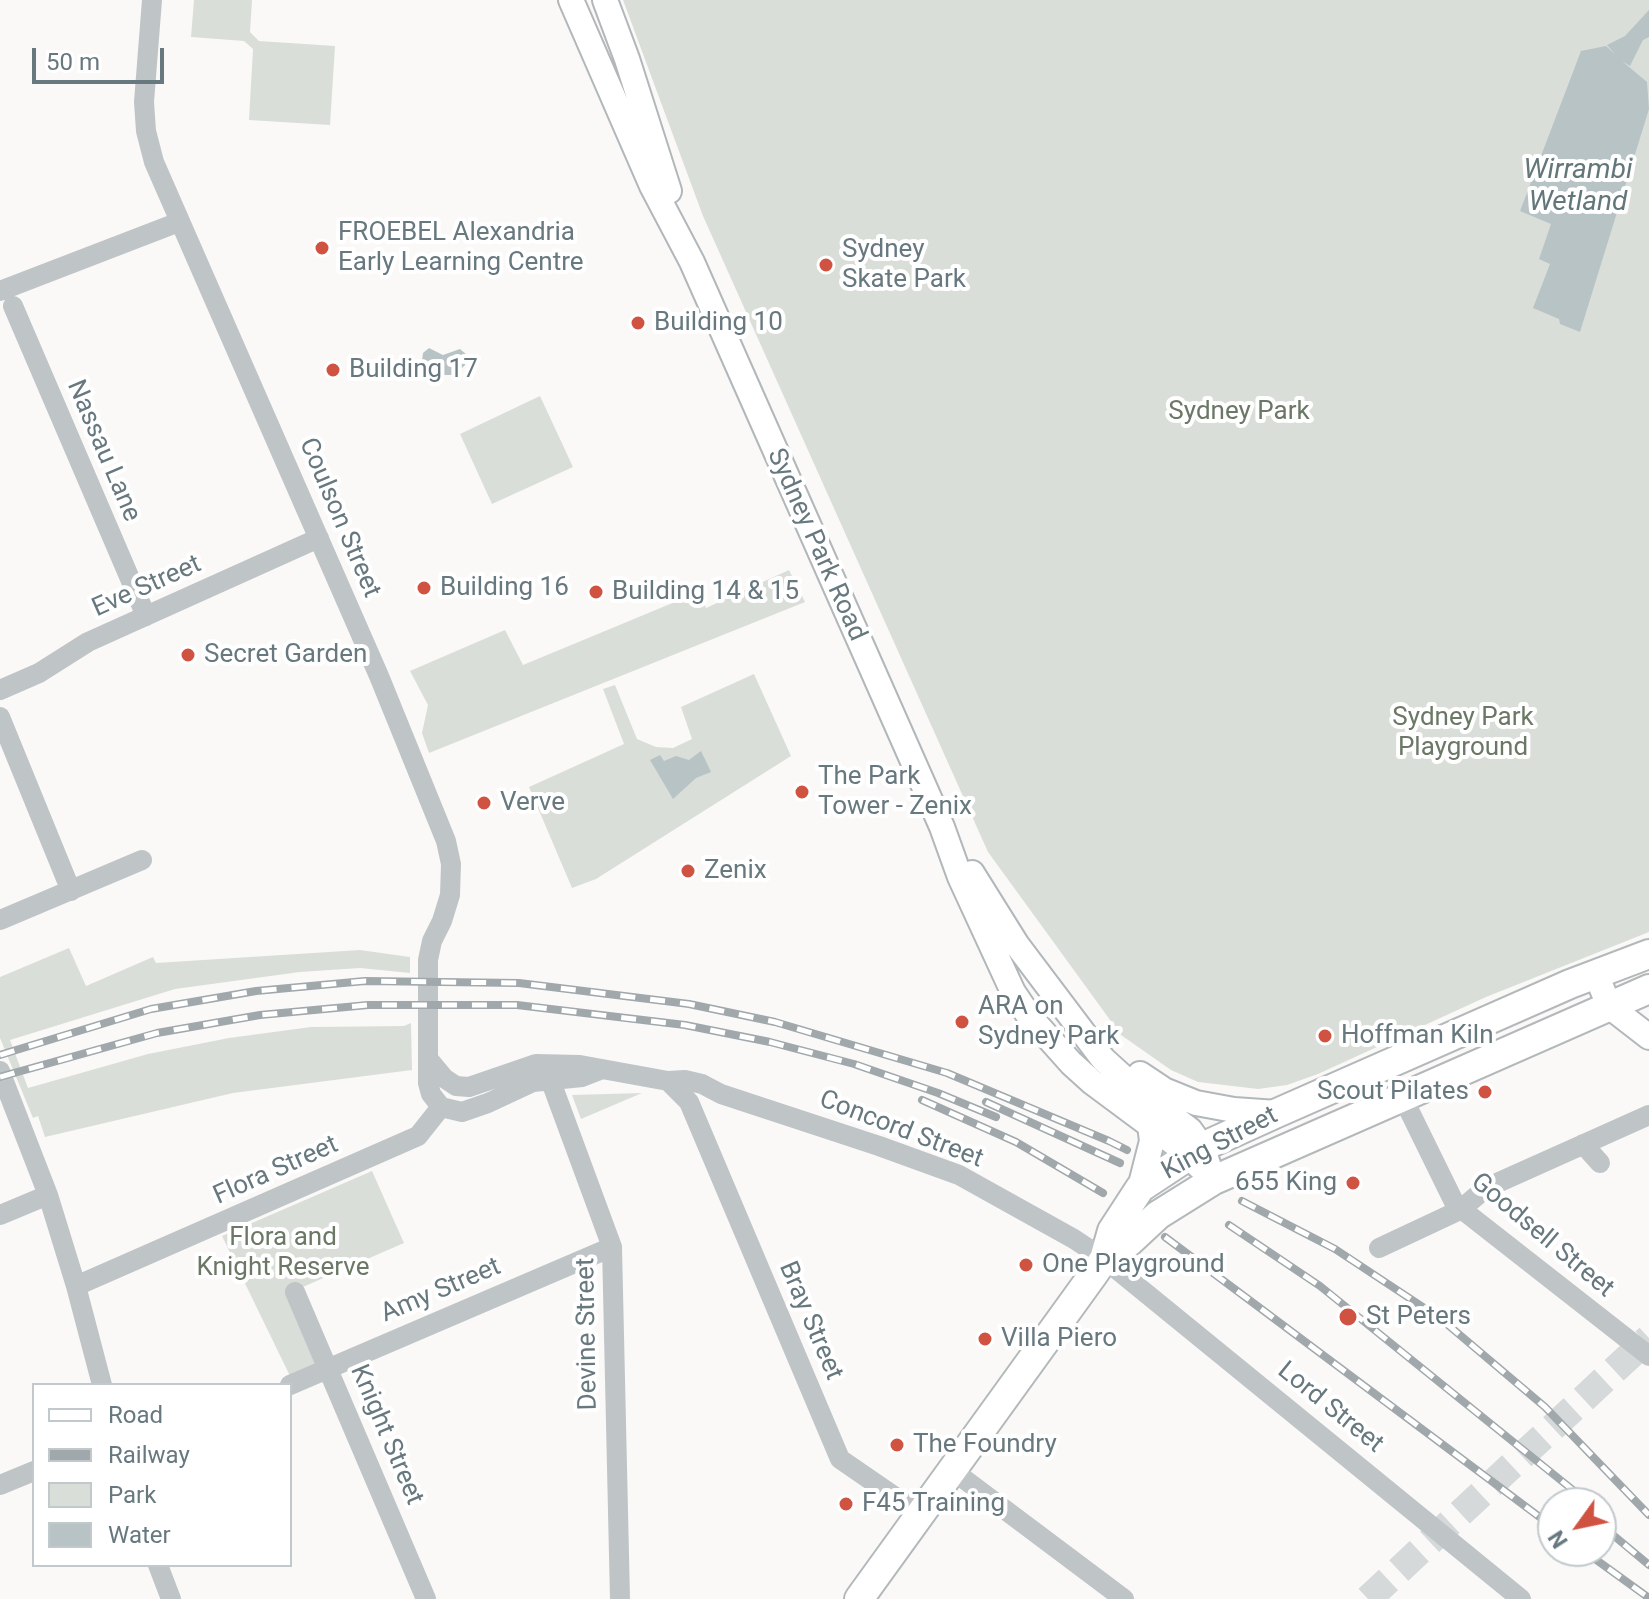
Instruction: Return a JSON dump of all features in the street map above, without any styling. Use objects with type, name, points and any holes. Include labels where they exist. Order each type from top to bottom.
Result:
[{"type":"highway","name":"King Street","points":[[859,1599],[1104,1259],[1112,1231],[1140,1188],[1196,1152],[1277,1113],[1596,974],[1649,954]]},
{"type":"highway","name":"King Street","points":[[1104,1259],[1129,1242],[1158,1215],[1214,1180],[1649,989]]},
{"type":"main road","name":"Sydney Park Road","points":[[571,0],[636,152],[692,262],[942,827],[982,928],[1013,992],[1051,1042],[1092,1082],[1150,1125],[1196,1152]]},
{"type":"main road","name":"Sydney Park Road","points":[[605,0],[692,262]]},
{"type":"main road","name":"Sydney Park Road","points":[[942,827],[1017,945],[1103,1059],[1190,1130],[1196,1152],[1214,1180]]},
{"type":"main road","points":[[1596,974],[1609,1006],[1649,1037]]},
{"type":"main road","name":"Sydney Park Road","points":[[1081,1029],[1141,1075],[1186,1100],[1213,1107],[1277,1113]]},
{"type":"main road","points":[[1140,1188],[1150,1150],[1150,1125]]},
{"type":"street","name":"Coulson Street","points":[[152,0],[145,75],[146,131],[154,162],[405,737],[449,852],[450,895],[429,950],[428,1083],[431,1094],[441,1107]]},
{"type":"street","points":[[7,299],[179,222]]},
{"type":"street","name":"Nassau Lane","points":[[7,299],[146,616]]},
{"type":"street","name":"Eve Street","points":[[0,690],[39,673],[88,642],[319,538]]},
{"type":"street","points":[[0,717],[71,891]]},
{"type":"street","points":[[0,920],[142,860]]},
{"type":"street","points":[[429,1060],[449,1083],[464,1087],[536,1064],[580,1065],[668,1081]]},
{"type":"street","points":[[441,1107],[455,1111],[469,1110],[533,1082],[582,1077],[600,1070]]},
{"type":"street","points":[[0,1071],[48,1195],[101,1383]]},
{"type":"street","name":"Devine Street","points":[[550,1079],[612,1247],[620,1599]]},
{"type":"street","name":"Concord Street","points":[[668,1081],[685,1080],[702,1084],[721,1094],[959,1175],[1104,1259]]},
{"type":"street","name":"Bray Street","points":[[668,1081],[685,1096],[694,1114],[840,1459],[920,1514]]},
{"type":"street","points":[[694,1114],[706,1099],[721,1094]]},
{"type":"street","name":"Goodsell Street","points":[[1402,1096],[1450,1198],[1460,1210],[1649,1356]]},
{"type":"street","name":"Flora Street","points":[[76,1286],[418,1136],[441,1107]]},
{"type":"street","points":[[1379,1248],[1460,1210],[1486,1188],[1649,1115]]},
{"type":"street","points":[[1583,1144],[1600,1163]]},
{"type":"street","points":[[0,1215],[48,1195]]},
{"type":"street","name":"Amy Street","points":[[292,1384],[612,1247]]},
{"type":"street","name":"Lord Street","points":[[1104,1259],[1521,1599]]},
{"type":"street","name":"Knight Street","points":[[295,1292],[426,1599]]},
{"type":"street","points":[[952,1470],[1124,1599]]},
{"type":"street","points":[[0,1485],[32,1472]]},
{"type":"street","points":[[159,1567],[171,1599]]},
{"type":"green space","points":[[194,0],[252,0],[250,32],[259,41],[335,46],[330,125],[249,120],[253,49],[244,41],[191,37]]},
{"type":"green space","name":"Sydney Park","points":[[623,0],[1649,0],[1649,932],[1486,997],[1318,1074],[1287,1085],[1258,1089],[1198,1082],[1171,1070],[1121,1035],[988,852],[703,216]]},
{"type":"green space","points":[[540,396],[573,467],[492,504],[460,434]]},
{"type":"green space","points":[[789,570],[805,602],[429,753],[422,733],[428,705],[410,671],[505,630],[523,665],[699,592],[706,608]]},
{"type":"green space","points":[[754,674],[791,756],[596,879],[572,888],[529,787],[624,744],[603,689],[615,685],[637,739],[656,747],[673,748],[692,739],[681,707]]},
{"type":"green space","points":[[69,948],[86,986],[153,957],[156,963],[360,950],[410,957],[410,973],[360,968],[300,972],[175,989],[10,1040],[28,1088],[148,1054],[229,1038],[311,1027],[404,1026],[411,1023],[412,1070],[233,1093],[45,1137],[38,1116],[33,1118],[0,1038],[0,977]]},
{"type":"green space","points":[[642,1093],[581,1119],[572,1095]]},
{"type":"green space","name":"Flora and Knight Reserve","points":[[372,1171],[404,1243],[289,1293],[320,1363],[290,1376],[222,1236]]},
{"type":"water","name":"Wirrambi Wetland","points":[[1649,10],[1649,37],[1643,40],[1630,66],[1622,61],[1647,82],[1649,109],[1580,332],[1533,308],[1550,264],[1539,259],[1551,224],[1520,211],[1581,51],[1606,46],[1615,54],[1607,45],[1625,36]]},
{"type":"water","points":[[429,348],[443,355],[460,349],[467,355],[465,365],[455,375],[435,375],[426,369],[422,361],[423,353]]},
{"type":"water","points":[[701,751],[711,772],[696,778],[673,799],[650,760],[660,755],[664,761],[676,756],[689,760]]},
{"type":"tunnel","points":[[1368,1599],[1649,1338]]},
{"type":"railway","points":[[0,1055],[151,1009],[256,991],[365,981],[519,983],[689,1004],[775,1022],[947,1073],[1127,1150]]},
{"type":"railway","points":[[0,1077],[157,1033],[260,1015],[368,1005],[517,1005],[685,1025],[770,1042],[854,1064],[996,1117]]},
{"type":"railway","points":[[922,1100],[1016,1142],[1103,1193]]},
{"type":"railway","points":[[986,1102],[1120,1163]]},
{"type":"railway","points":[[1242,1201],[1335,1249],[1441,1319],[1545,1407],[1649,1515]]},
{"type":"railway","points":[[1229,1225],[1320,1286],[1569,1487]]},
{"type":"railway","points":[[1165,1237],[1537,1515]]},
{"type":"railway","points":[[1617,1538],[1649,1565]]},
{"type":"railway","points":[[1606,1567],[1649,1598]]},
{"type":"place","name":"FROEBEL Alexandria Early Learning Centre","points":[[322,248]]},
{"type":"place","name":"Sydney Skate Park","points":[[826,265]]},
{"type":"place","name":"Building 10","points":[[638,323]]},
{"type":"place","name":"Building 17","points":[[333,370]]},
{"type":"place","name":"Building 16","points":[[424,588]]},
{"type":"place","name":"Building 14 & 15","points":[[596,592]]},
{"type":"place","name":"Secret Garden","points":[[188,655]]},
{"type":"place","name":"The Park Tower - Zenix","points":[[802,792]]},
{"type":"place","name":"Verve","points":[[484,803]]},
{"type":"place","name":"Zenix","points":[[688,871]]},
{"type":"place","name":"ARA on Sydney Park","points":[[962,1022]]},
{"type":"place","name":"Hoffman Kiln","points":[[1325,1036]]},
{"type":"place","name":"Scout Pilates","points":[[1485,1092]]},
{"type":"place","name":"655 King","points":[[1353,1183]]},
{"type":"place","name":"One Playground","points":[[1026,1265]]},
{"type":"place","name":"St Peters","points":[[1348,1317]]},
{"type":"place","name":"Villa Piero","points":[[985,1339]]},
{"type":"place","name":"The Foundry","points":[[897,1445]]},
{"type":"place","name":"F45 Training","points":[[846,1504]]},
{"type":"park label","name":"Sydney Park Playground","points":[[1463,733]]}]
